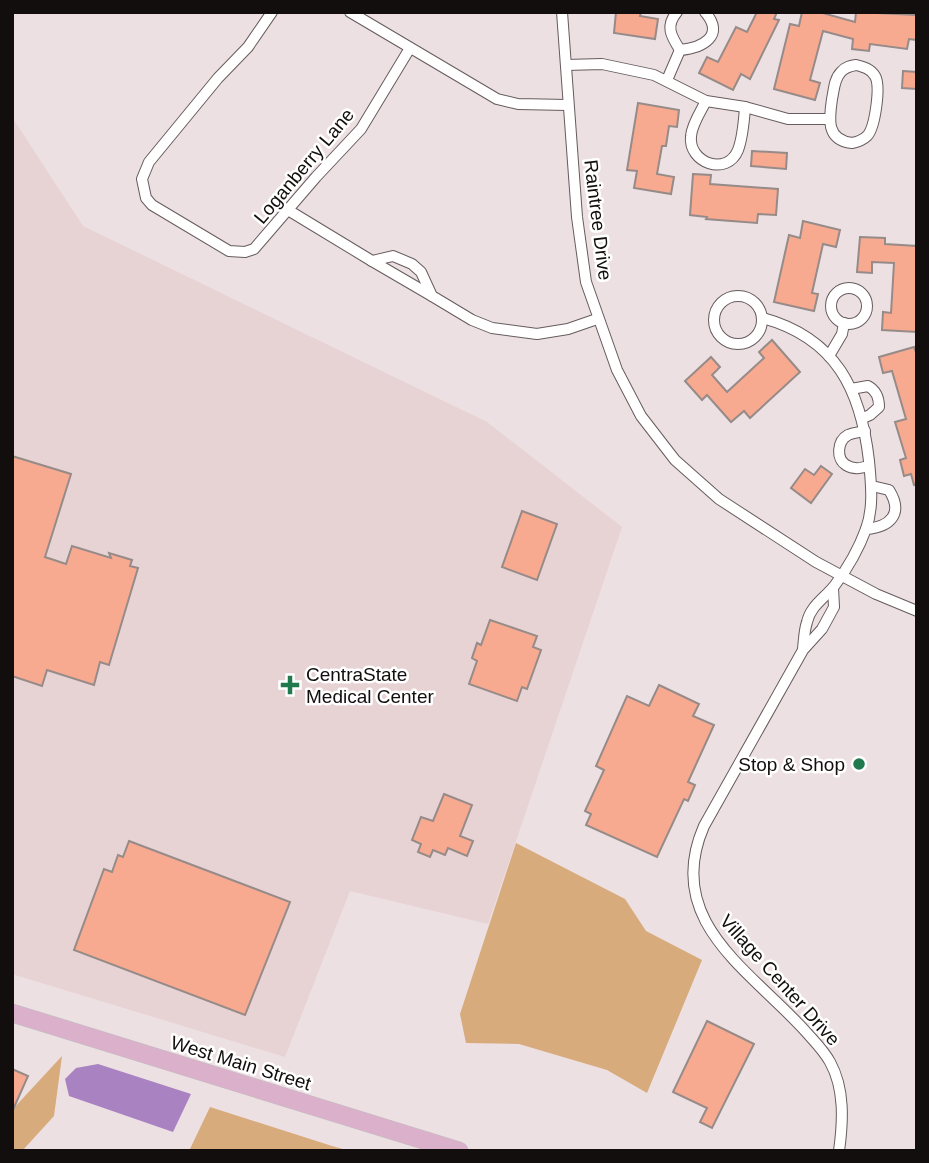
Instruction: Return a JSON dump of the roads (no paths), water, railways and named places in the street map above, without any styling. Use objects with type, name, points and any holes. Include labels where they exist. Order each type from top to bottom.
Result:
[{"type":"main road","name":"West Main Street","points":[[12,1013],[459,1151]]},
{"type":"street","name":"Loganberry Lane","points":[[271,12],[248,47],[218,78],[143,172],[143,189],[152,205],[216,244],[236,253],[260,245],[288,209],[361,129],[410,48]]},
{"type":"street","points":[[350,12],[496,99],[518,104],[567,105]]},
{"type":"street","name":"Raintree Drive","points":[[562,12],[567,105],[582,259],[597,319],[625,388],[641,416],[675,460],[696,481],[744,517],[841,576],[917,611]]},
{"type":"street","points":[[677,12],[669,29],[680,50]]},
{"type":"street","points":[[680,50],[701,47],[711,36],[713,27],[705,12]]},
{"type":"street","points":[[667,80],[680,50]]},
{"type":"street","points":[[566,65],[602,64],[667,80],[706,101],[745,107],[788,119],[829,119]]},
{"type":"street","points":[[856,65],[872,71],[878,90],[872,128],[867,136],[859,142],[845,142],[833,134],[829,119],[836,79],[841,71],[856,65]]},
{"type":"street","points":[[706,101],[691,138],[696,155],[708,164],[727,162],[738,150],[745,107]]},
{"type":"street","points":[[288,209],[472,320],[492,328],[513,333],[537,334],[560,331],[597,319]]},
{"type":"street","points":[[372,261],[394,256],[412,264],[421,272],[432,296]]},
{"type":"street","points":[[762,318],[756,335],[746,343],[736,344],[721,337],[714,320],[722,303],[739,296],[756,304],[762,318],[799,332],[829,356],[851,388],[863,418],[873,486],[866,529],[880,528],[888,523],[893,517],[895,507],[889,490],[873,486]]},
{"type":"street","points":[[829,356],[842,334],[844,323]]},
{"type":"street","points":[[851,388],[868,386],[876,392],[879,399],[879,407],[863,418]]},
{"type":"street","points":[[865,430],[843,439],[839,454],[848,467],[858,469],[869,466]]},
{"type":"street","name":"Village Center Drive","points":[[803,650],[807,621],[819,600],[833,588],[841,576],[866,529]]},
{"type":"street","name":"Village Center Drive","points":[[833,588],[834,607],[822,629],[803,650],[704,826],[695,849],[693,880],[697,904],[711,933],[783,1006],[832,1064],[842,1101],[839,1151]]},
{"type":"place","name":"CentraState Medical Center","points":[[290,685]]},
{"type":"place","name":"Stop & Shop","points":[[859,764]]}]
